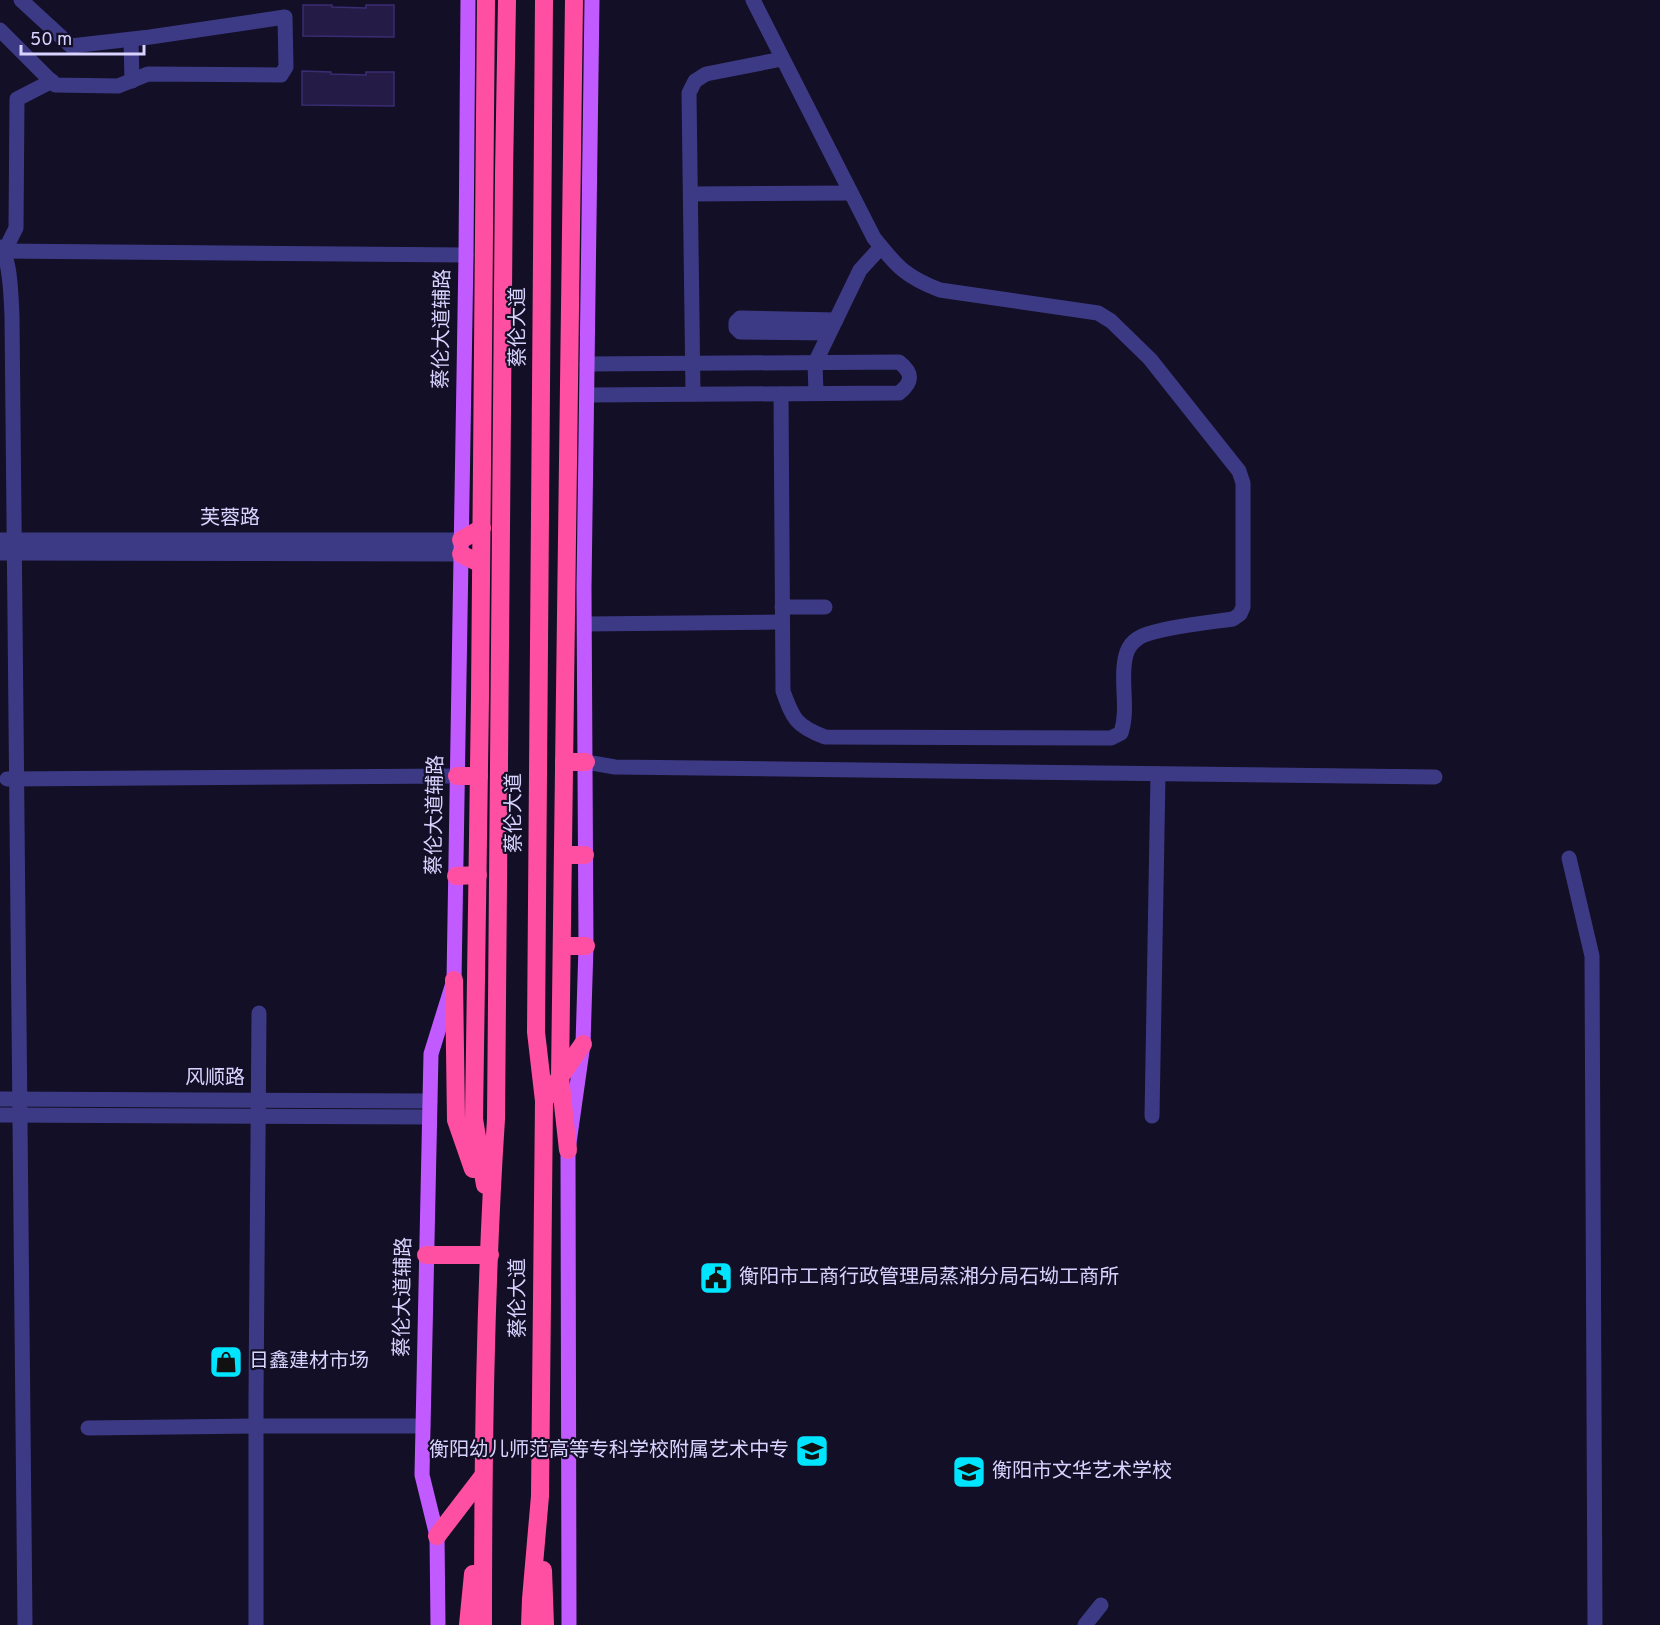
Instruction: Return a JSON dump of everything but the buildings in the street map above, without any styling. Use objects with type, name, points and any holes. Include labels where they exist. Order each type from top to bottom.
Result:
[{"type":"highway","points":[[486,0],[475,255],[482,528],[474,1119],[490,1216]]},
{"type":"highway","name":"蔡伦大道","points":[[483,1625],[483,1476],[490,1216],[496,1119],[507,0]]},
{"type":"highway","name":"蔡伦大道","points":[[530,1625],[540,1496],[544,1101],[536,1032],[544,0]]},
{"type":"highway","points":[[568,1150],[560,1077],[564,762],[581,358],[570,304],[574,0]]},
{"type":"highway","points":[[481,564],[461,547],[482,528]]},
{"type":"highway","points":[[564,762],[586,762]]},
{"type":"highway","points":[[457,776],[479,776]]},
{"type":"highway","points":[[563,855],[585,855]]},
{"type":"highway","points":[[456,876],[478,875]]},
{"type":"highway","points":[[562,946],[586,946]]},
{"type":"highway","points":[[454,980],[456,1120],[490,1216]]},
{"type":"highway","points":[[544,1101],[583,1044]]},
{"type":"highway","points":[[426,1254],[490,1255]]},
{"type":"highway","points":[[437,1536],[483,1476]]},
{"type":"highway","points":[[468,1625],[483,1476]]},
{"type":"highway","points":[[540,1496],[545,1625]]},
{"type":"main road","name":"蔡伦大道辅路","points":[[438,1625],[437,1536],[422,1475],[426,1254],[431,1054],[454,980],[461,547],[475,255],[468,0]]},
{"type":"main road","points":[[568,1625],[568,1150],[583,1044],[586,946],[587,395],[581,358],[592,0]]},
{"type":"street","points":[[0,30],[55,85],[118,86],[148,74],[280,75],[286,68],[285,17],[131,40],[70,46],[21,0]]},
{"type":"street","points":[[753,0],[874,238],[897,267],[919,282],[940,290],[1098,313],[1111,321],[1150,359],[1239,471],[1243,483],[1243,607],[1240,614],[1233,619],[1159,630],[1139,637],[1126,652],[1125,722],[1121,733],[1111,738],[825,737],[808,730],[792,716],[783,691],[781,394]]},
{"type":"street","points":[[131,40],[132,81]]},
{"type":"street","points":[[693,394],[689,93],[695,81],[706,74],[782,59]]},
{"type":"street","points":[[6,547],[12,315],[10,285],[1,250],[16,228],[17,99],[52,81]]},
{"type":"street","points":[[691,194],[850,193]]},
{"type":"street","points":[[816,393],[815,363],[860,270],[881,248]]},
{"type":"street","points":[[1,250],[475,255]]},
{"type":"street","points":[[0,279],[3,317],[12,779],[10,1115],[15,1625]]},
{"type":"street","points":[[740,318],[832,326],[740,332],[736,328],[736,322],[740,318]]},
{"type":"street","points":[[581,358],[693,363],[899,362],[907,368],[910,378],[907,387],[899,393],[587,395]]},
{"type":"street","name":"芙蓉路","points":[[6,547],[461,547]]},
{"type":"street","points":[[585,624],[782,615],[825,607]]},
{"type":"street","points":[[586,762],[615,767],[1435,777]]},
{"type":"street","points":[[1152,1116],[1158,774]]},
{"type":"street","points":[[12,779],[457,776]]},
{"type":"street","points":[[1569,858],[1592,956],[1595,1625]]},
{"type":"street","points":[[256,1625],[259,1013]]},
{"type":"street","name":"风顺路","points":[[10,1099],[430,1101]]},
{"type":"street","points":[[10,1115],[25,1625]]},
{"type":"street","name":"风顺路","points":[[10,1115],[429,1117]]},
{"type":"street","points":[[88,1428],[423,1426]]},
{"type":"street","points":[[1085,1625],[1101,1605]]},
{"type":"place","name":"衡阳市工商行政管理局蒸湘分局石坳工商所","points":[[716,1278]]},
{"type":"place","name":"日鑫建材市场","points":[[226,1362]]},
{"type":"place","name":"衡阳幼儿师范高等专科学校附属艺术中专","points":[[812,1451]]},
{"type":"place","name":"衡阳市文华艺术学校","points":[[969,1472]]}]
